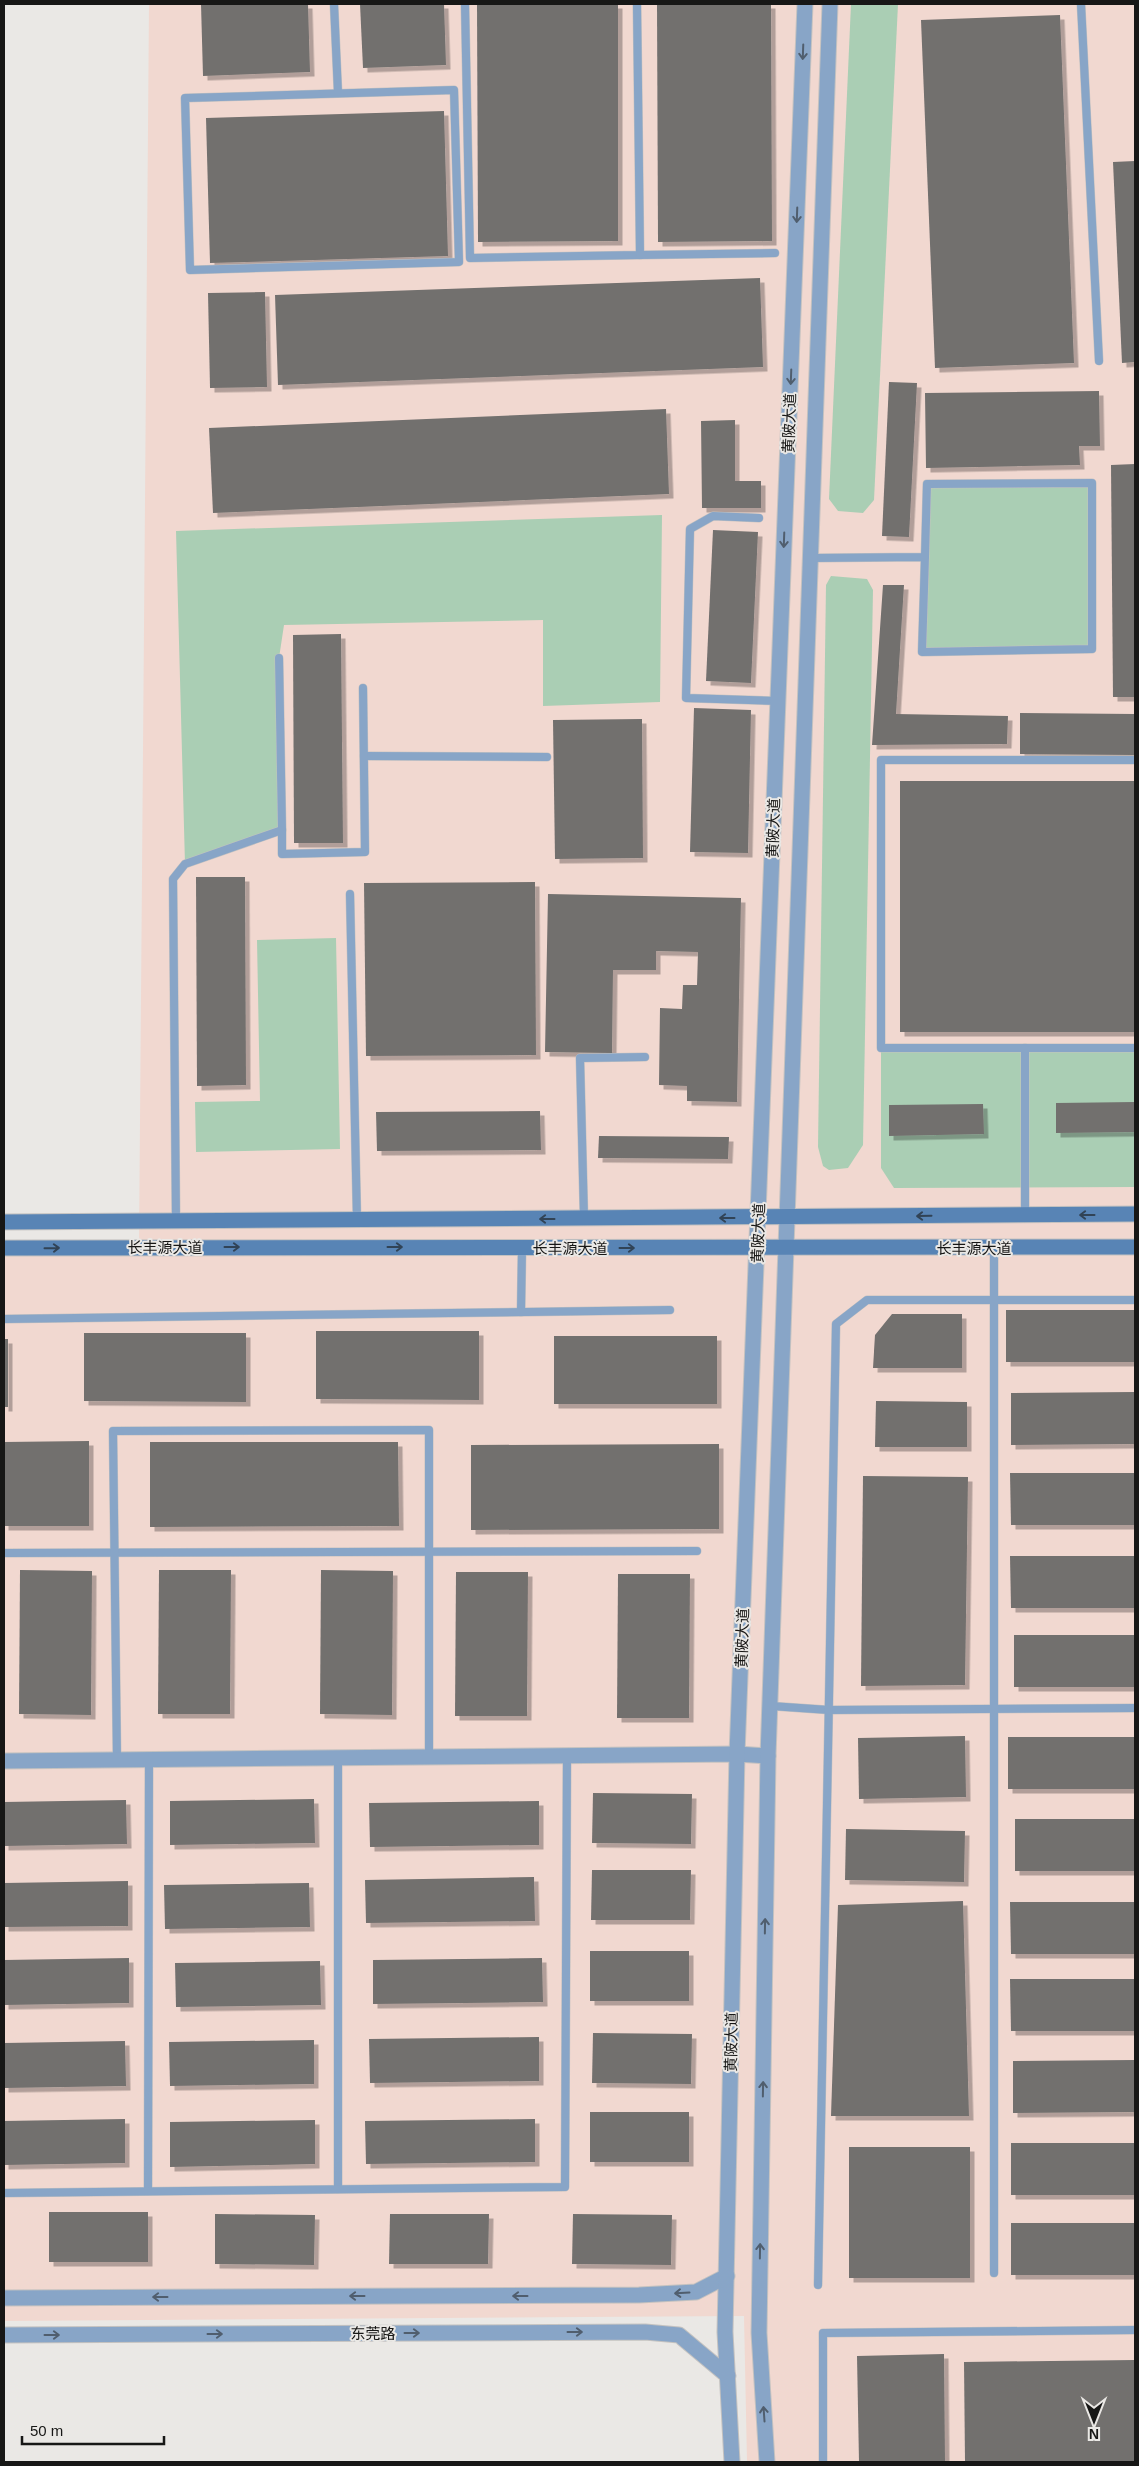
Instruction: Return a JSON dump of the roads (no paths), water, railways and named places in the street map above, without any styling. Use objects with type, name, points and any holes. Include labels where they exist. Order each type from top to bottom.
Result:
[{"type":"main road","name":"长丰源大道","points":[[4,1222],[1135,1214]]},
{"type":"main road","name":"长丰源大道","points":[[4,1248],[787,1249],[1135,1247]]},
{"type":"street","name":"黄陂大道","points":[[732,2462],[728,2376],[727,2276],[737,1754],[805,4]]},
{"type":"street","name":"黄陂大道","points":[[766,2462],[759,2333],[768,1756],[830,4]]},
{"type":"street","points":[[4,1761],[737,1754],[768,1756]]},
{"type":"street","points":[[4,2298],[639,2295],[696,2292],[727,2276]]},
{"type":"street","name":"东莞路","points":[[4,2335],[645,2332],[679,2335],[728,2376]]},
{"type":"lane","points":[[334,4],[338,93]]},
{"type":"lane","points":[[464,4],[470,258],[775,253]]},
{"type":"lane","points":[[636,4],[640,255]]},
{"type":"lane","points":[[1081,4],[1099,361]]},
{"type":"lane","points":[[454,90],[459,262],[190,270],[185,98],[338,93],[454,90]]},
{"type":"lane","points":[[1092,483],[1092,650],[922,652],[925,557],[927,484],[1092,483]]},
{"type":"lane","points":[[759,518],[713,516],[690,529],[686,698],[778,701]]},
{"type":"lane","points":[[811,558],[925,557]]},
{"type":"lane","points":[[279,658],[282,854],[365,852],[363,688]]},
{"type":"lane","points":[[364,756],[547,757]]},
{"type":"lane","points":[[1135,760],[881,760],[881,1048],[1135,1048]]},
{"type":"lane","points":[[176,1221],[173,879],[185,864],[282,830]]},
{"type":"lane","points":[[350,894],[357,1220]]},
{"type":"lane","points":[[1025,1048],[1025,1215]]},
{"type":"lane","points":[[584,1218],[580,1058],[644,1057]]},
{"type":"lane","points":[[521,1312],[522,1248]]},
{"type":"lane","points":[[994,1248],[994,2273]]},
{"type":"lane","points":[[818,2285],[836,1324],[867,1300],[1135,1300]]},
{"type":"lane","points":[[4,1319],[670,1310]]},
{"type":"lane","points":[[117,1760],[113,1431],[429,1430],[429,1757]]},
{"type":"lane","points":[[4,1553],[114,1551],[429,1553],[697,1551]]},
{"type":"lane","points":[[771,1706],[829,1710],[1135,1708]]},
{"type":"lane","points":[[4,2193],[565,2187],[567,1756]]},
{"type":"lane","points":[[338,1758],[338,2189]]},
{"type":"lane","points":[[148,2191],[149,1760]]},
{"type":"lane","points":[[823,2462],[823,2333],[1135,2330]]}]
